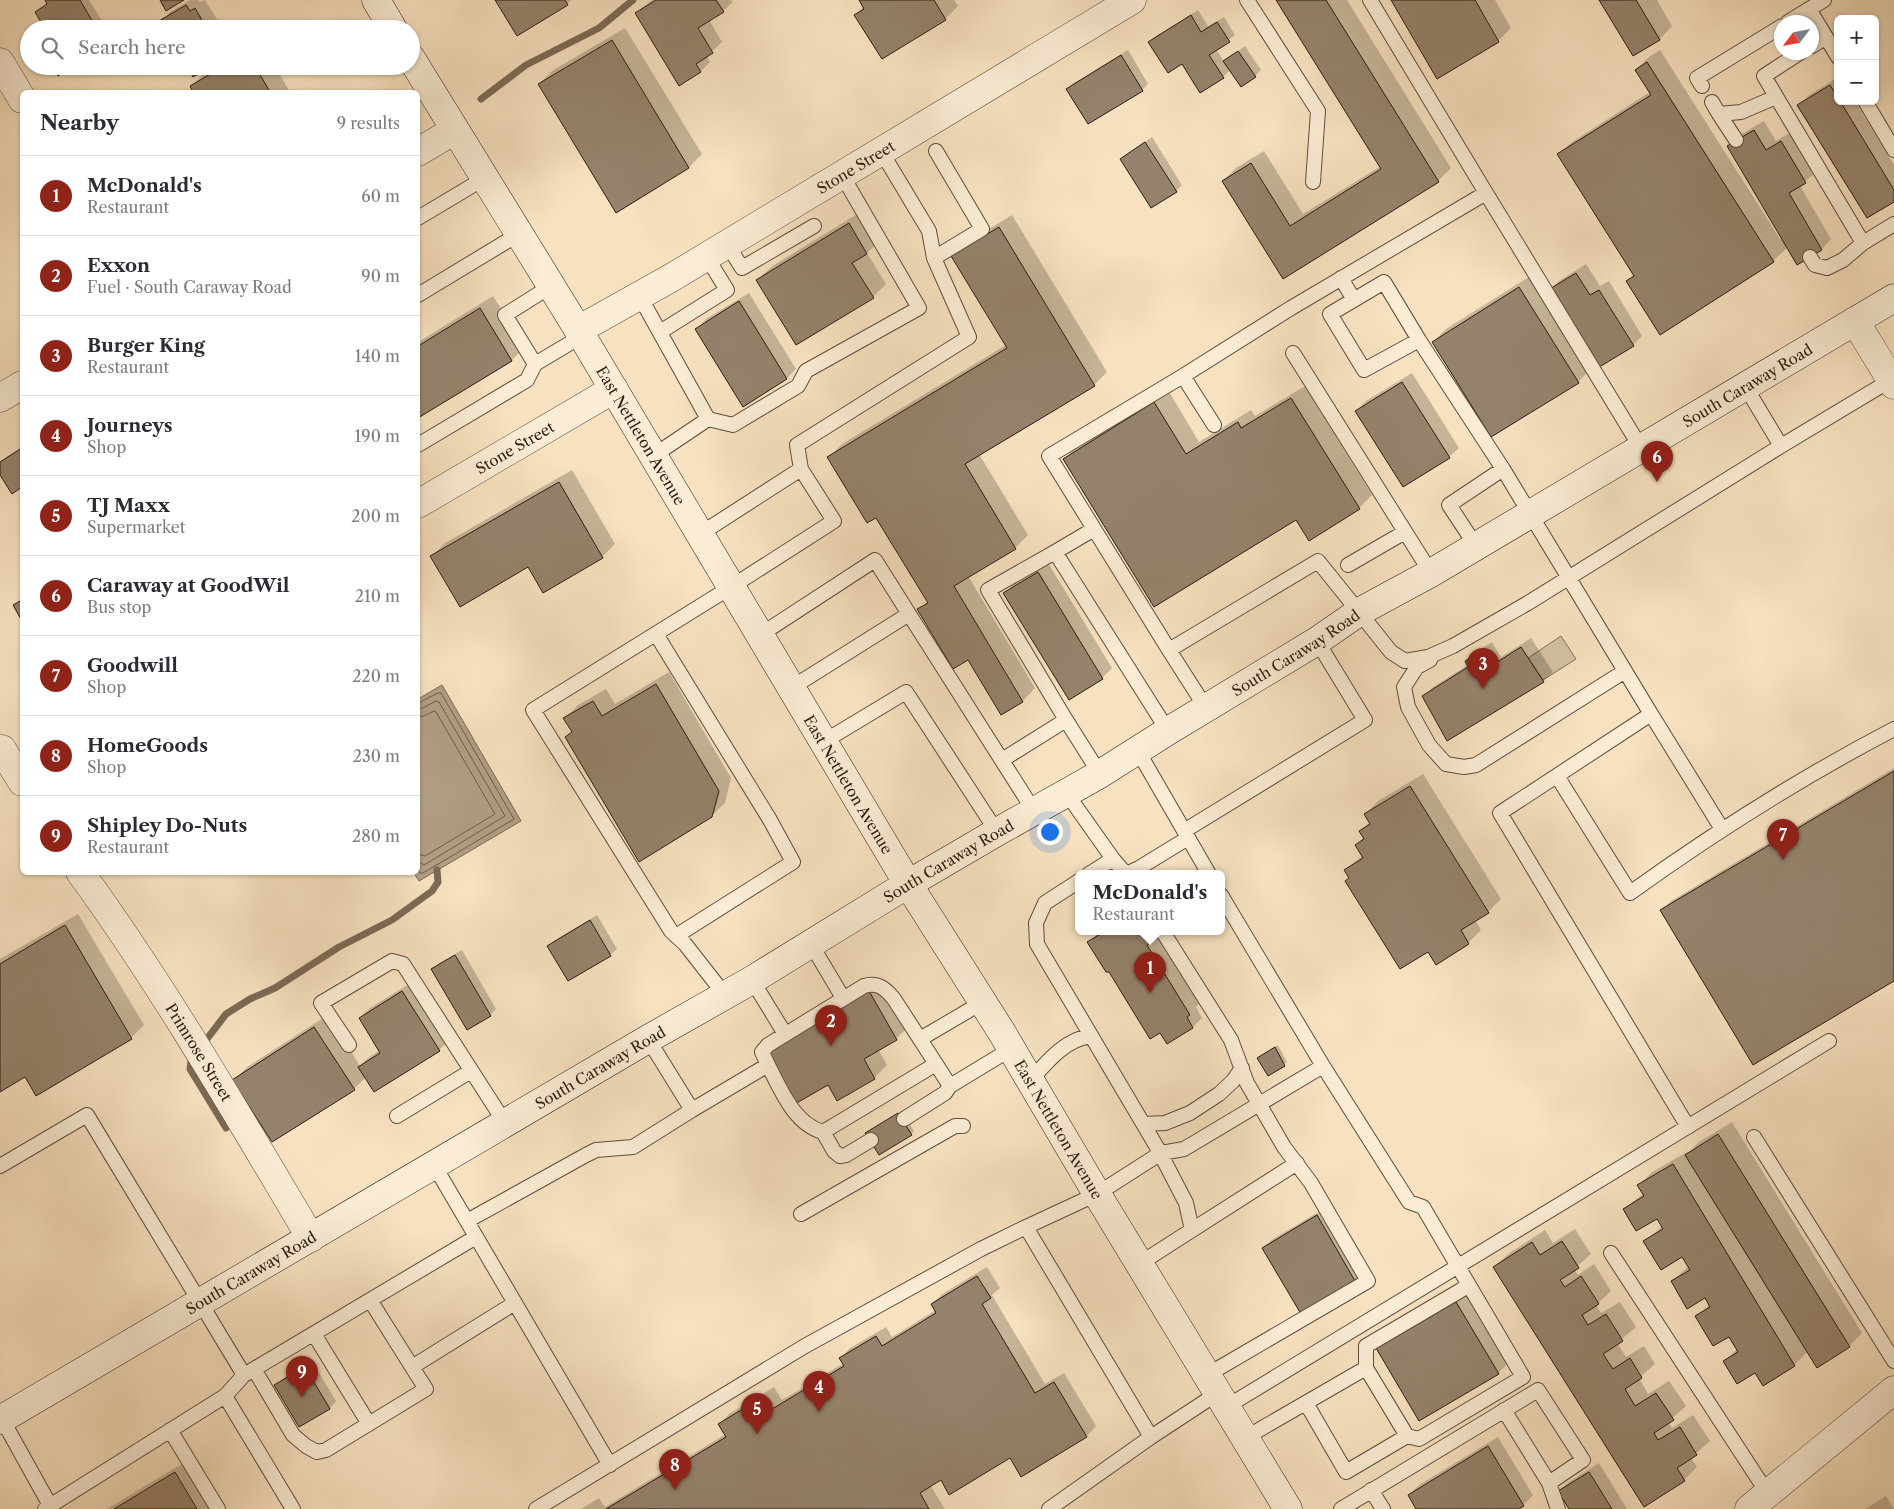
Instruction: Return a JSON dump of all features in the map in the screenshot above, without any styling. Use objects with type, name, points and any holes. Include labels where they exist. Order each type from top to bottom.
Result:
[{"type":"main road","points":[[376,0],[388,20]]},
{"type":"main road","name":"Stone Street","points":[[580,333],[639,295],[1132,0]]},
{"type":"main road","points":[[0,62],[20,96]]},
{"type":"main road","name":"East Nettleton Avenue","points":[[420,73],[614,389],[908,884],[983,1002],[1096,1194],[1288,1509]]},
{"type":"main road","points":[[420,151],[455,130]]},
{"type":"main road","name":"South Caraway Road","points":[[1,1419],[648,1039],[752,980],[908,884],[1067,794],[1317,641],[1360,612],[1431,573],[1894,298]]},
{"type":"main road","points":[[1855,321],[1892,382]]},
{"type":"main road","points":[[0,398],[20,386]]},
{"type":"main road","name":"Stone Street","points":[[420,503],[614,389]]},
{"type":"main road","points":[[8,746],[20,777]]},
{"type":"main road","name":"Primrose Street","points":[[82,875],[201,1054],[311,1238]]},
{"type":"main road","points":[[1758,1502],[1894,1390]]},
{"type":"lane","points":[[1247,0],[1318,111],[1313,182]]},
{"type":"lane","points":[[1370,0],[1641,448]]},
{"type":"lane","points":[[1799,15],[1824,0]]},
{"type":"lane","points":[[1809,9],[1834,50]]},
{"type":"lane","points":[[1702,86],[1697,78],[1774,31]]},
{"type":"lane","points":[[1819,42],[1826,37]]},
{"type":"lane","points":[[1789,60],[1764,76],[1863,242]]},
{"type":"lane","points":[[1736,140],[1715,108],[1741,112],[1776,97]]},
{"type":"lane","points":[[1867,105],[1894,150]]},
{"type":"lane","points":[[725,995],[686,944],[670,931],[532,710],[834,521],[801,468],[797,445],[969,337],[934,258],[928,231],[881,151]]},
{"type":"lane","points":[[934,258],[982,230],[936,151]]},
{"type":"lane","points":[[653,456],[708,419],[733,424],[798,386],[806,371],[919,308],[842,175]]},
{"type":"lane","points":[[420,217],[485,178]]},
{"type":"lane","points":[[1206,708],[1049,456],[1183,376],[1291,308],[1486,193]]},
{"type":"lane","points":[[1810,257],[1815,265],[1827,268],[1843,260],[1863,242],[1894,224]]},
{"type":"lane","points":[[722,282],[742,268],[814,226]]},
{"type":"lane","points":[[420,293],[519,234]]},
{"type":"lane","points":[[717,250],[742,268]]},
{"type":"lane","points":[[660,332],[727,290],[722,282],[717,250]]},
{"type":"lane","points":[[1341,278],[1354,300]]},
{"type":"lane","points":[[1419,340],[1364,370],[1330,314],[1384,282],[1419,340],[1503,469],[1722,829]]},
{"type":"lane","points":[[535,364],[505,315],[551,286]]},
{"type":"lane","points":[[639,295],[708,419]]},
{"type":"lane","points":[[420,445],[527,380],[535,364],[580,333]]},
{"type":"lane","points":[[1294,354],[1431,573]]},
{"type":"lane","points":[[1183,376],[1214,425]]},
{"type":"lane","points":[[1625,670],[1476,765],[1464,767],[1446,764],[1429,745],[1408,707],[1404,687],[1417,667],[1568,578],[1781,446],[1892,382]]},
{"type":"lane","points":[[1745,386],[1781,446]]},
{"type":"lane","points":[[700,534],[801,468]]},
{"type":"lane","points":[[1476,546],[1449,506],[1503,469]]},
{"type":"lane","points":[[1094,529],[988,590],[1100,774]]},
{"type":"lane","points":[[1348,566],[1405,532]]},
{"type":"lane","points":[[1054,552],[1168,731]]},
{"type":"lane","points":[[760,635],[875,560],[1034,811]]},
{"type":"lane","points":[[1169,650],[1318,561],[1391,652],[1404,661],[1428,657],[1452,646]]},
{"type":"lane","points":[[791,688],[909,614]]},
{"type":"lane","points":[[656,634],[770,820],[793,862],[676,936]]},
{"type":"lane","points":[[1135,870],[1365,720],[1317,641]]},
{"type":"lane","points":[[823,742],[906,692],[997,832]]},
{"type":"lane","points":[[1651,714],[1500,813],[1688,1127]]},
{"type":"lane","points":[[1002,760],[1066,720]]},
{"type":"lane","points":[[1557,776],[1630,893],[1722,829],[1795,784],[1894,729]]},
{"type":"lane","points":[[1138,751],[1207,870]]},
{"type":"lane","points":[[1067,794],[1123,870]]},
{"type":"lane","points":[[1095,870],[1113,859]]},
{"type":"lane","points":[[1075,884],[1046,903],[1036,923],[1037,944],[1161,1153],[1186,1203],[1192,1230]]},
{"type":"lane","points":[[1225,902],[1323,1066],[1409,1202],[1422,1207],[1523,1376],[1419,1439],[1407,1436],[1346,1472],[1306,1403]]},
{"type":"lane","points":[[1049,1509],[1217,1392],[1368,1281],[1311,1183],[1284,1147],[1258,1104],[1247,1083],[1231,1040],[1165,935]]},
{"type":"lane","points":[[811,944],[843,998]]},
{"type":"lane","points":[[349,1045],[321,1003],[392,961],[403,964],[505,1123]]},
{"type":"lane","points":[[752,980],[785,1034]]},
{"type":"lane","points":[[870,1140],[846,1155],[840,1156],[834,1151],[823,1132],[812,1129],[790,1105],[768,1066],[762,1052],[763,1048],[843,998],[864,986],[872,984],[886,990],[894,998],[950,1086]]},
{"type":"lane","points":[[920,1039],[983,1002]]},
{"type":"lane","points":[[1030,1081],[1049,1060],[1067,1045],[1083,1037],[1091,1036]]},
{"type":"lane","points":[[648,1039],[692,1110]]},
{"type":"lane","points":[[1217,1392],[1458,1268],[1829,1041]]},
{"type":"lane","points":[[904,1120],[945,1093],[950,1086],[1011,1049]]},
{"type":"lane","points":[[823,1132],[936,1064]]},
{"type":"lane","points":[[467,1222],[596,1150],[633,1147],[768,1066]]},
{"type":"lane","points":[[536,1509],[804,1346],[981,1249],[1096,1194],[1161,1153],[1184,1149],[1323,1066]]},
{"type":"lane","points":[[1144,1124],[1165,1123],[1190,1113],[1233,1081],[1242,1068]]},
{"type":"lane","points":[[397,1116],[471,1071]]},
{"type":"lane","points":[[0,1166],[87,1115],[201,1303],[293,1435],[317,1452],[326,1450],[426,1389],[370,1300]]},
{"type":"lane","points":[[800,1214],[955,1126],[963,1126]]},
{"type":"lane","points":[[1754,1137],[1894,1361]]},
{"type":"lane","points":[[1139,1264],[1297,1163]]},
{"type":"lane","points":[[434,1165],[610,1465]]},
{"type":"lane","points":[[1026,1227],[1151,1437]]},
{"type":"lane","points":[[1,1419],[49,1508],[225,1396],[249,1372],[476,1237]]},
{"type":"lane","points":[[1611,1253],[1758,1502]]},
{"type":"lane","points":[[1407,1436],[1366,1368],[1366,1346],[1468,1286]]},
{"type":"lane","points":[[412,1367],[515,1303]]},
{"type":"lane","points":[[314,1334],[369,1424]]},
{"type":"lane","points":[[1245,1438],[1366,1368]]},
{"type":"lane","points":[[1341,1509],[1538,1390],[1583,1460],[1549,1483]]},
{"type":"lane","points":[[225,1396],[293,1509]]},
{"type":"lane","points":[[1504,1410],[1549,1483],[1555,1508]]},
{"type":"lane","points":[[170,1430],[218,1509]]},
{"type":"lane","points":[[1371,1490],[1383,1509]]},
{"type":"shaded area","points":[[1561,636],[1576,659],[1543,680],[1528,658]]},
{"type":"water","points":[[442,685],[521,821],[419,881],[415,875],[420,875],[420,698]]},
{"type":"building","points":[[45,0],[80,0],[92,20],[40,20],[35,12],[47,4]]},
{"type":"building","points":[[160,0],[184,0],[166,11]]},
{"type":"building","points":[[495,0],[565,0],[568,5],[517,36]]},
{"type":"building","points":[[656,0],[716,0],[724,12],[698,28],[713,53],[696,64],[701,72],[679,86],[635,13]]},
{"type":"building","points":[[859,0],[934,0],[946,20],[882,59],[854,15],[864,9]]},
{"type":"building","points":[[1276,0],[1326,0],[1439,182],[1283,279],[1222,181],[1251,163],[1290,226],[1381,169]]},
{"type":"building","points":[[1391,0],[1475,0],[1499,42],[1437,79]]},
{"type":"building","points":[[1599,0],[1636,0],[1660,40],[1633,56]]},
{"type":"building","points":[[186,5],[190,11],[195,8],[202,20],[161,20]]},
{"type":"building","points":[[1191,15],[1201,32],[1217,22],[1230,42],[1209,55],[1224,78],[1200,93],[1182,64],[1168,73],[1148,42]]},
{"type":"building","points":[[612,40],[689,168],[616,213],[538,84]]},
{"type":"building","points":[[1238,51],[1256,77],[1241,87],[1223,61]]},
{"type":"building","points":[[1121,55],[1143,91],[1088,124],[1066,89]]},
{"type":"building","points":[[1647,62],[1774,262],[1660,335],[1626,281],[1634,276],[1557,154],[1651,95],[1635,70]]},
{"type":"building","points":[[209,75],[260,75],[269,90],[192,90],[190,86]]},
{"type":"building","points":[[1830,85],[1834,92],[1834,105],[1842,105],[1894,190],[1894,202],[1867,218],[1797,105]]},
{"type":"building","points":[[1754,130],[1766,150],[1781,141],[1806,183],[1789,193],[1822,250],[1797,265],[1727,146]]},
{"type":"building","points":[[1145,142],[1177,192],[1151,208],[1120,159]]},
{"type":"building","points":[[849,223],[867,254],[852,263],[874,298],[796,345],[756,280]]},
{"type":"building","points":[[999,227],[1095,386],[965,464],[1016,549],[954,586],[1023,702],[1001,715],[968,660],[953,669],[917,609],[928,603],[876,518],[867,523],[827,457],[1007,348],[951,256]]},
{"type":"building","points":[[1576,273],[1590,295],[1599,290],[1634,346],[1596,369],[1548,290]]},
{"type":"building","points":[[1519,287],[1579,383],[1491,437],[1432,342]]},
{"type":"building","points":[[739,301],[787,379],[743,407],[695,329]]},
{"type":"building","points":[[480,308],[512,361],[420,417],[420,345]]},
{"type":"building","points":[[1402,382],[1450,458],[1403,487],[1355,411]]},
{"type":"building","points":[[1291,398],[1360,509],[1309,541],[1296,520],[1154,607],[1063,459],[1154,402],[1186,454],[1238,422],[1241,428]]},
{"type":"building","points":[[20,449],[20,488],[12,494],[0,475],[0,462]]},
{"type":"building","points":[[559,482],[603,558],[543,593],[528,567],[460,607],[430,556]]},
{"type":"building","points":[[1038,572],[1103,679],[1069,700],[1003,593]]},
{"type":"building","points":[[20,601],[20,617],[13,605]]},
{"type":"building","points":[[1521,647],[1544,682],[1447,741],[1422,696],[1468,667],[1465,661],[1482,651],[1491,666]]},
{"type":"building","points":[[656,684],[719,791],[712,817],[639,862],[565,737],[572,732],[563,718],[593,701],[602,716]]},
{"type":"building","points":[[1894,771],[1894,981],[1753,1065],[1660,910]]},
{"type":"building","points":[[1410,786],[1489,913],[1461,930],[1469,944],[1436,965],[1428,952],[1400,969],[1345,881],[1349,878],[1344,870],[1363,858],[1355,845],[1364,839],[1359,831],[1370,824],[1364,814]]},
{"type":"building","points":[[590,920],[611,956],[568,981],[547,946]]},
{"type":"building","points":[[65,925],[132,1039],[36,1096],[25,1077],[0,1092],[0,964]]},
{"type":"building","points":[[1099,935],[1145,935],[1150,943],[1147,945],[1190,1015],[1187,1017],[1193,1028],[1167,1044],[1160,1033],[1150,1039],[1109,972],[1106,972],[1087,942]]},
{"type":"building","points":[[455,955],[491,1016],[467,1030],[431,969]]},
{"type":"building","points":[[402,991],[440,1051],[374,1092],[358,1067],[380,1053],[359,1018]]},
{"type":"building","points":[[869,991],[897,1040],[864,1059],[875,1079],[837,1101],[828,1085],[795,1104],[765,1051]]},
{"type":"building","points":[[314,1027],[355,1090],[272,1142],[232,1080]]},
{"type":"building","points":[[1275,1047],[1285,1066],[1268,1076],[1257,1058]]},
{"type":"building","points":[[898,1113],[912,1135],[879,1155],[865,1133]]},
{"type":"building","points":[[1718,1134],[1850,1347],[1817,1368],[1685,1155]]},
{"type":"building","points":[[1673,1164],[1795,1366],[1763,1386],[1755,1373],[1737,1384],[1723,1361],[1738,1352],[1729,1337],[1713,1346],[1695,1316],[1710,1307],[1705,1298],[1687,1309],[1671,1281],[1690,1270],[1682,1257],[1661,1270],[1643,1241],[1663,1229],[1657,1219],[1636,1231],[1623,1209],[1644,1196],[1637,1185]]},
{"type":"building","points":[[1317,1215],[1355,1281],[1301,1314],[1262,1248]]},
{"type":"building","points":[[1562,1241],[1579,1268],[1560,1280],[1565,1287],[1581,1276],[1599,1304],[1582,1315],[1588,1325],[1606,1314],[1623,1341],[1603,1354],[1613,1369],[1630,1358],[1642,1378],[1625,1389],[1635,1406],[1656,1393],[1674,1420],[1654,1433],[1658,1440],[1680,1427],[1697,1455],[1677,1468],[1685,1481],[1644,1507],[1493,1267],[1532,1242],[1540,1255]]},
{"type":"building","points":[[977,1276],[991,1298],[982,1304],[1035,1393],[1054,1382],[1087,1437],[1021,1477],[1010,1458],[949,1495],[941,1480],[920,1493],[929,1509],[606,1509],[726,1437],[718,1424],[764,1396],[772,1409],[844,1366],[839,1358],[876,1336],[882,1346],[936,1313],[931,1304]]},
{"type":"building","points":[[1456,1302],[1499,1374],[1419,1421],[1376,1348]]},
{"type":"building","points":[[305,1367],[330,1409],[299,1427],[274,1385]]},
{"type":"building","points":[[1488,1446],[1524,1506],[1519,1509],[1416,1509],[1408,1495]]},
{"type":"building","points":[[175,1472],[197,1509],[114,1509]]},
{"type":"building","points":[[1589,1472],[1612,1509],[1569,1509],[1558,1491]]},
{"type":"waterway","points":[[481,99],[526,65],[599,28],[633,0]]},
{"type":"waterway","points":[[203,1044],[226,1014],[250,999],[275,988],[339,947],[392,920],[432,891],[438,882],[437,870]]},
{"type":"waterway","points":[[191,1061],[190,1069],[226,1128]]},
{"type":"place","name":"Caraway at GoodWil","points":[[1657,482]]},
{"type":"place","name":"Burger King","points":[[1483,689]]},
{"type":"place","name":"Goodwill","points":[[1783,860]]},
{"type":"place","name":"McDonald's","points":[[1150,993]]},
{"type":"place","name":"Exxon","points":[[831,1046]]},
{"type":"place","name":"Shipley Do-Nuts","points":[[302,1397]]},
{"type":"place","name":"Journeys","points":[[819,1412]]},
{"type":"place","name":"TJ Maxx","points":[[757,1434]]},
{"type":"place","name":"HomeGoods","points":[[675,1490]]}]
